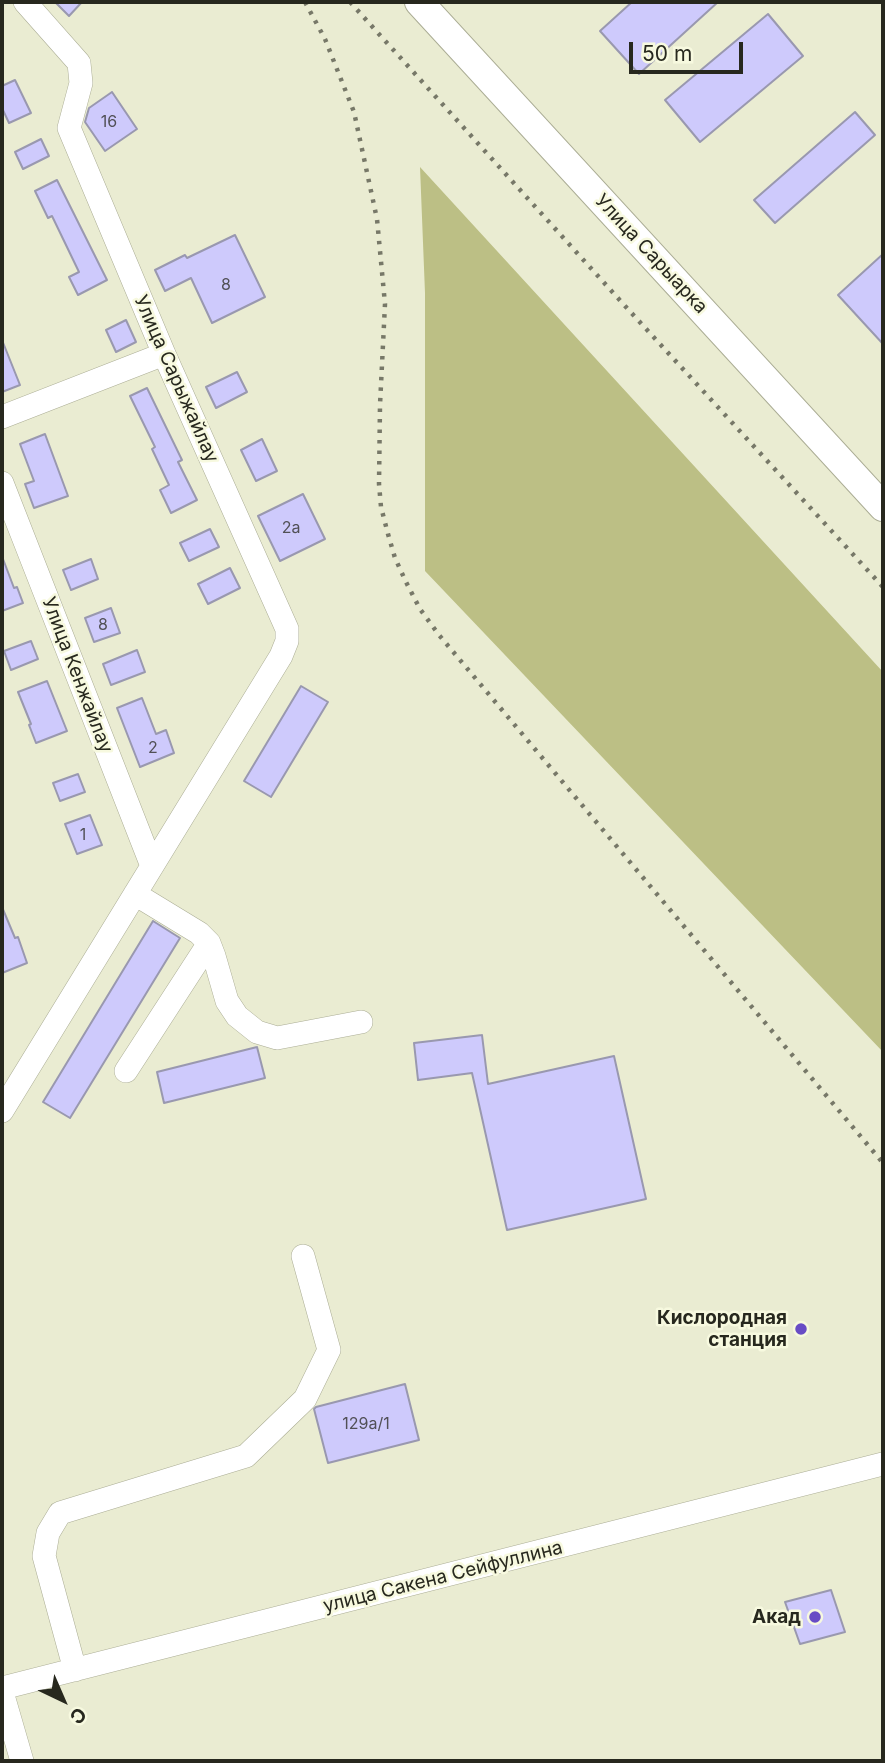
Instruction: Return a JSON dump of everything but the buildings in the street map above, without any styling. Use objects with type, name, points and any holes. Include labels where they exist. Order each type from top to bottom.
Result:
[{"type":"main road","name":"Улица Сарыарка","points":[[419,2],[883,507]]},
{"type":"street","name":"Улица Сарыжайлау","points":[[25,2],[79,63],[81,83],[69,128],[164,354],[287,629],[287,641],[281,656],[152,866]]},
{"type":"street","points":[[2,417],[164,354]]},
{"type":"street","name":"Улица Кенжайлау","points":[[2,483],[152,866]]},
{"type":"street","points":[[2,1107],[152,866]]},
{"type":"street","points":[[135,894],[199,933],[209,943],[227,1001],[237,1016],[257,1032],[278,1038],[361,1022]]},
{"type":"street","points":[[126,1071],[209,943]]},
{"type":"street","points":[[75,1670],[44,1556],[48,1533],[60,1513],[246,1457],[305,1399],[329,1350],[303,1255]]},
{"type":"street","name":"улица Сакена Сейфуллина","points":[[2,1690],[883,1464]]},
{"type":"street","points":[[2,1690],[8,1738],[22,1761]]},
{"type":"green space","points":[[420,167],[883,672],[883,1052],[425,571],[425,293]]},
{"type":"railway","points":[[305,2],[325,39],[354,112],[377,219],[385,304],[379,484],[381,507],[388,534],[406,582],[420,609],[439,635],[883,1163]]},
{"type":"railway","points":[[350,2],[883,587]]},
{"type":"place","name":"Кислородная станция","points":[[801,1329]]},
{"type":"place","name":"Акад","points":[[815,1617]]}]
